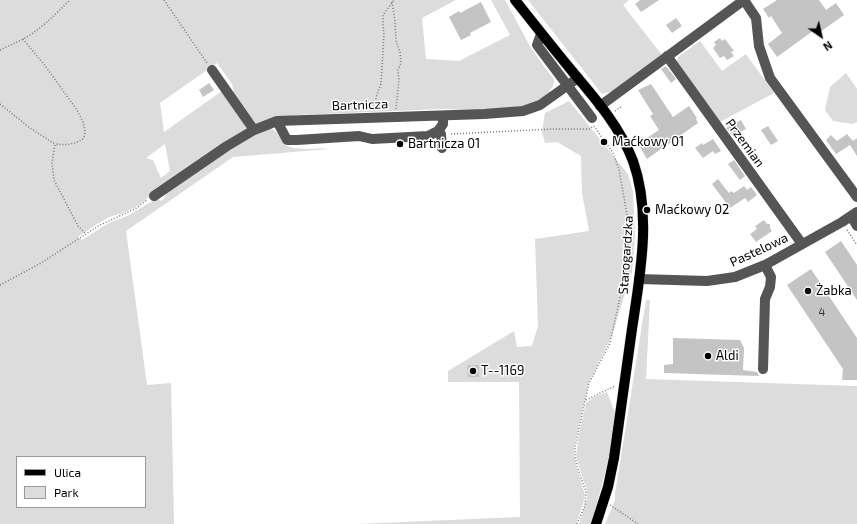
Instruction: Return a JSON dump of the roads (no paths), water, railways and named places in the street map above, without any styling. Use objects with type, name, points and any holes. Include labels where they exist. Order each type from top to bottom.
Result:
[{"type":"main road","name":"Starogardzka","points":[[515,0],[600,106],[623,142],[632,161],[639,186],[642,211],[639,279],[614,458],[604,501],[596,524]]},
{"type":"street","points":[[600,106],[744,0],[756,18],[758,46],[770,78],[857,197]]},
{"type":"street","points":[[541,34],[537,45],[592,118]]},
{"type":"street","name":"Przemian","points":[[667,56],[802,244]]},
{"type":"street","points":[[212,70],[254,130]]},
{"type":"street","name":"Bartnicza","points":[[154,196],[227,146],[254,130],[277,121],[444,116],[523,111],[540,105],[578,78]]},
{"type":"street","points":[[442,148],[440,133],[444,116]]},
{"type":"street","points":[[358,118],[359,136]]},
{"type":"street","points":[[277,121],[287,140],[359,136],[372,139],[428,136],[440,133]]},
{"type":"street","points":[[854,214],[857,226]]},
{"type":"street","name":"Pastelowa","points":[[639,279],[691,282],[712,281],[735,277],[765,265],[854,214]]},
{"type":"street","points":[[763,369],[765,299],[770,287],[771,277],[765,265]]},
{"type":"place","name":"Maćkowy 01","points":[[604,142]]},
{"type":"place","name":"Bartnicza 01","points":[[400,144]]},
{"type":"place","name":"Maćkowy 02","points":[[647,210]]},
{"type":"place","name":"Żabka","points":[[808,291]]},
{"type":"place","name":"Aldi","points":[[708,356]]},
{"type":"place","name":"T--1169","points":[[473,371]]}]
